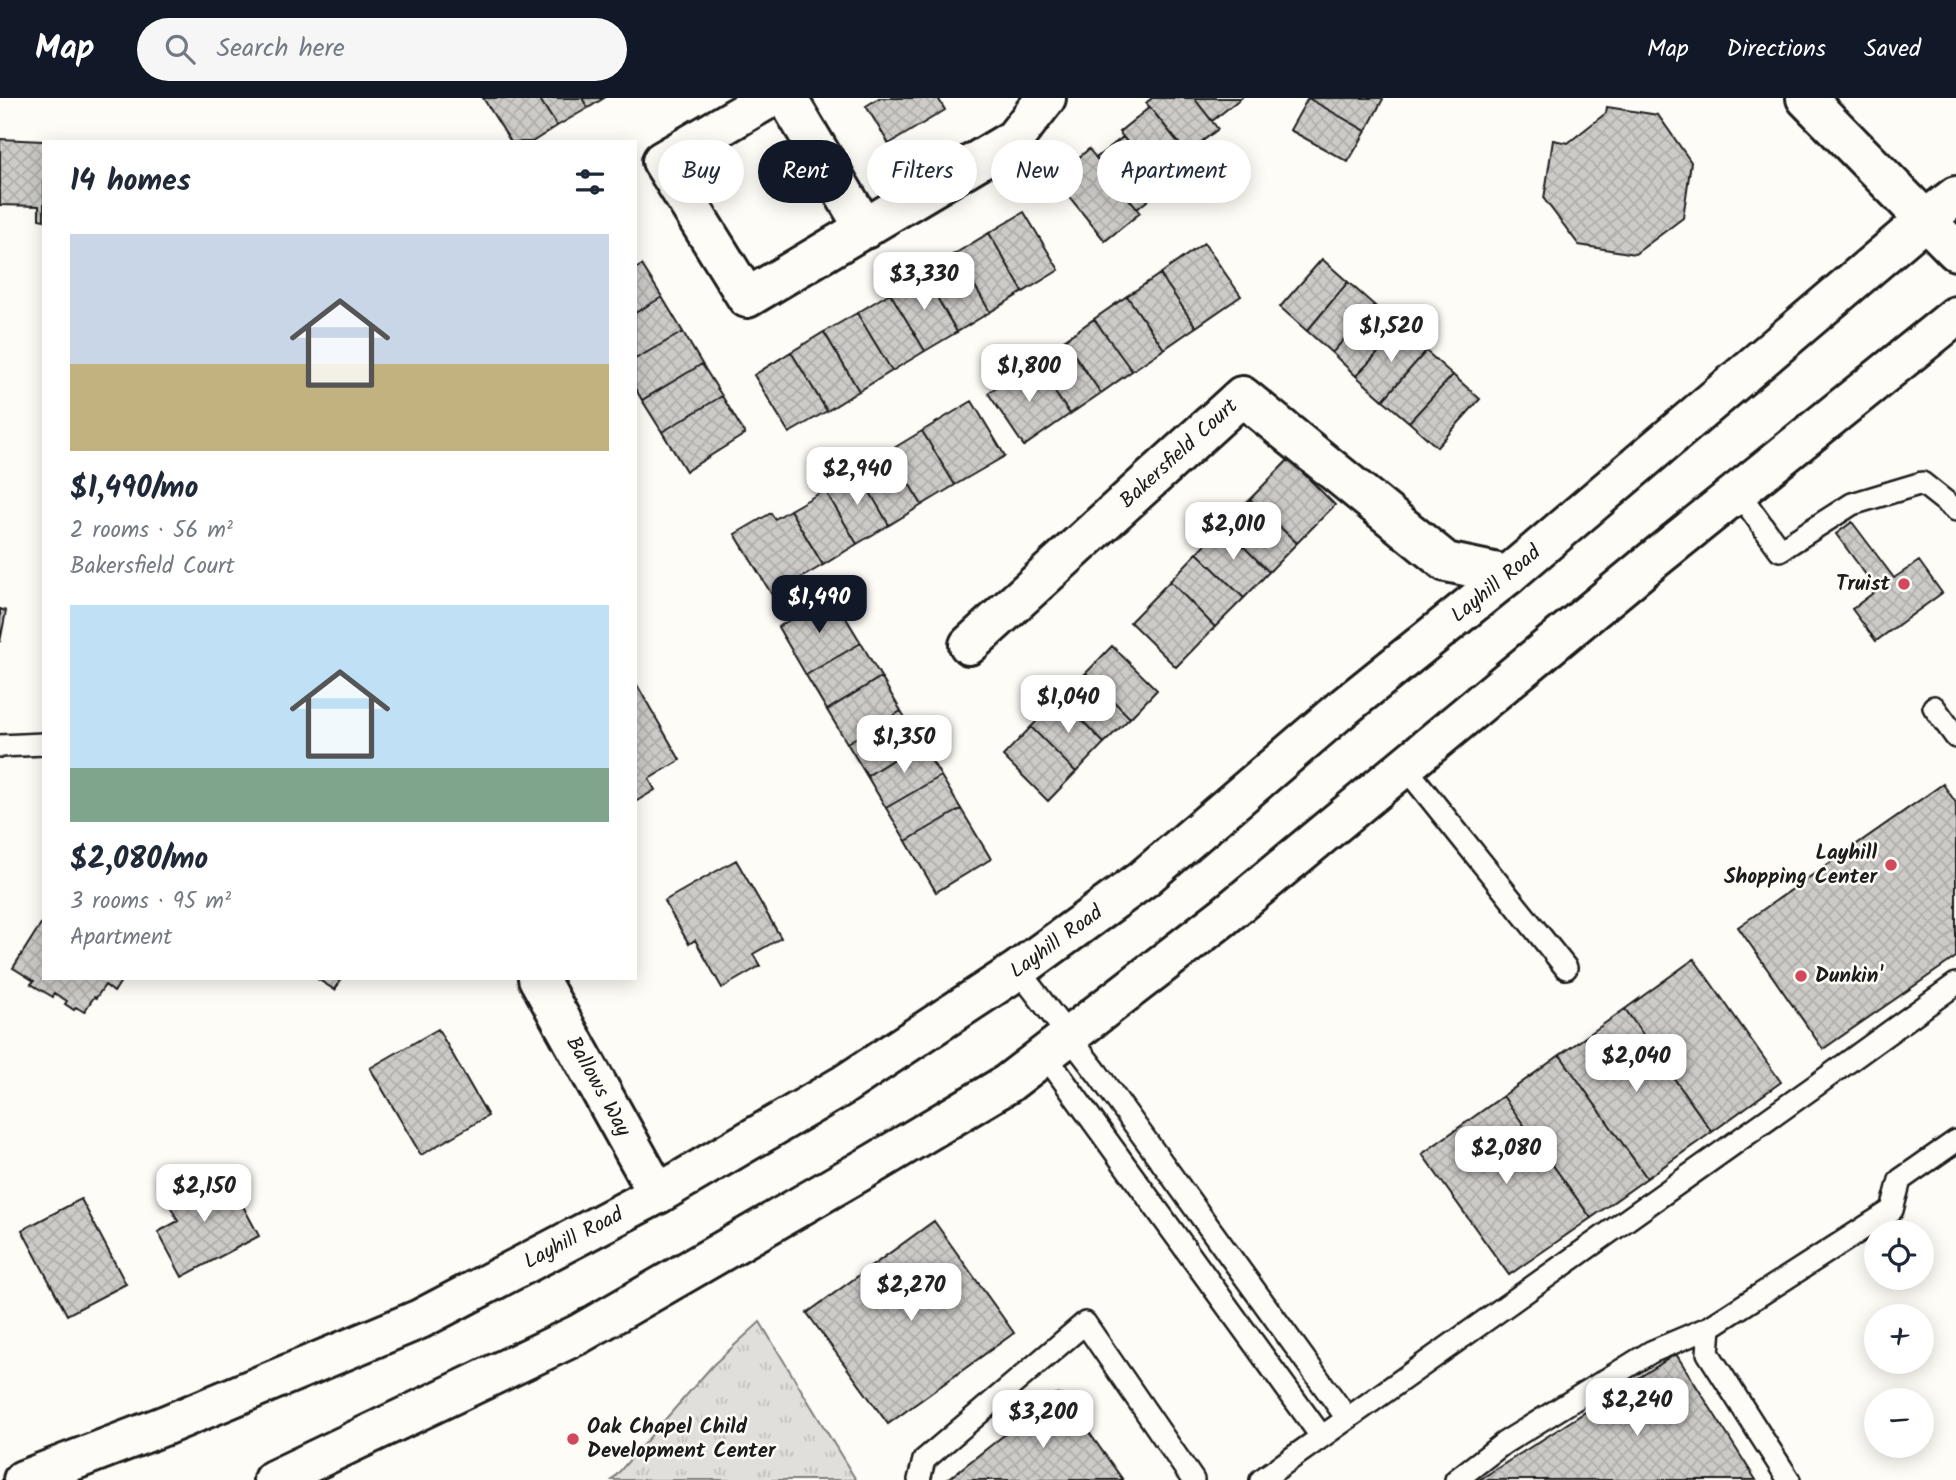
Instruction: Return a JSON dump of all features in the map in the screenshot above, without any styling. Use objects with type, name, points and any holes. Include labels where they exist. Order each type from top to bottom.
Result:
[{"type":"main road","points":[[770,98],[662,161],[747,298],[1014,139],[1046,98]]},
{"type":"main road","points":[[787,98],[865,229]]},
{"type":"main road","points":[[1806,98],[1956,251]]},
{"type":"main road","name":"Layhill Road","points":[[23,1480],[166,1425],[419,1319],[658,1194],[842,1086],[1018,971],[1143,879],[1338,712],[1508,575],[1956,196]]},
{"type":"main road","points":[[273,1480],[579,1335],[1007,1084],[1223,917],[1641,569],[1956,316]]},
{"type":"main road","name":"Bakersfield Court","points":[[969,645],[1242,396],[1446,562],[1508,575]]},
{"type":"main road","name":"Ballows Way","points":[[539,980],[658,1194]]},
{"type":"lane","points":[[1738,492],[1780,550],[1852,504],[1922,483],[1956,510]]},
{"type":"lane","points":[[1934,707],[1956,737]]},
{"type":"lane","points":[[0,746],[42,744]]},
{"type":"lane","points":[[1405,767],[1566,968]]},
{"type":"lane","points":[[1018,971],[1057,1045],[1321,1436]]},
{"type":"lane","points":[[1261,1480],[1956,984]]},
{"type":"lane","points":[[1057,1045],[1347,1418]]},
{"type":"lane","points":[[1455,1480],[1504,1443],[1651,1352],[1710,1327],[1892,1210],[1900,1180],[1956,1141]]},
{"type":"lane","points":[[919,1480],[924,1460],[1085,1324],[1193,1480]]},
{"type":"lane","points":[[1710,1327],[1709,1353],[1789,1480]]},
{"type":"green space","points":[[760,1322],[856,1480],[612,1480],[713,1365]]},
{"type":"building","points":[[483,98],[539,98],[557,126],[535,140],[510,140]]},
{"type":"building","points":[[539,98],[582,98],[588,108],[557,126]]},
{"type":"building","points":[[582,98],[604,98],[588,108]]},
{"type":"building","points":[[879,98],[938,98],[945,110],[896,140],[887,140],[866,106]]},
{"type":"building","points":[[1152,98],[1194,98],[1218,129],[1204,140],[1176,140],[1146,103]]},
{"type":"building","points":[[1194,98],[1241,98],[1212,121]]},
{"type":"building","points":[[1308,98],[1366,131],[1348,162],[1290,130]]},
{"type":"building","points":[[1308,98],[1381,98],[1383,99],[1366,131]]},
{"type":"building","points":[[1150,107],[1176,140],[1125,140],[1119,132]]},
{"type":"building","points":[[1607,107],[1658,115],[1691,162],[1683,218],[1635,254],[1579,245],[1544,199],[1553,140],[1568,143],[1606,113]]},
{"type":"building","points":[[0,139],[42,141],[42,220],[39,219],[39,206],[0,205]]},
{"type":"building","points":[[1089,149],[1097,159],[1097,203],[1132,203],[1140,213],[1105,241],[1074,203],[1083,203],[1083,154]]},
{"type":"building","points":[[1132,203],[1144,203],[1137,209]]},
{"type":"building","points":[[1024,212],[1059,270],[1023,292],[989,233]]},
{"type":"building","points":[[989,233],[1023,292],[990,312],[956,253]]},
{"type":"building","points":[[1204,243],[1241,296],[1196,327],[1160,274]]},
{"type":"building","points":[[956,253],[990,312],[957,332],[923,273]]},
{"type":"building","points":[[1322,259],[1348,282],[1307,331],[1280,307]]},
{"type":"building","points":[[642,265],[662,297],[637,312],[637,268]]},
{"type":"building","points":[[923,273],[957,332],[925,351],[890,293]]},
{"type":"building","points":[[1160,274],[1196,327],[1164,349],[1127,296]]},
{"type":"building","points":[[1348,282],[1374,305],[1332,353],[1307,331]]},
{"type":"building","points":[[890,293],[925,351],[892,371],[857,313]]},
{"type":"building","points":[[1127,296],[1164,349],[1132,371],[1094,319]]},
{"type":"building","points":[[662,297],[683,332],[637,358],[637,312]]},
{"type":"building","points":[[1374,305],[1401,329],[1356,376],[1332,353]]},
{"type":"building","points":[[857,313],[892,371],[859,391],[824,332]]},
{"type":"building","points":[[1094,319],[1132,371],[1101,393],[1064,340]]},
{"type":"building","points":[[1401,329],[1426,351],[1383,400],[1356,376]]},
{"type":"building","points":[[683,332],[702,364],[642,400],[637,391],[637,358]]},
{"type":"building","points":[[824,332],[859,391],[827,411],[791,352]]},
{"type":"building","points":[[1064,340],[1101,393],[1070,414],[1033,361]]},
{"type":"building","points":[[1426,351],[1453,375],[1409,422],[1383,400]]},
{"type":"building","points":[[791,352],[827,411],[789,433],[754,375]]},
{"type":"building","points":[[1033,361],[1070,414],[1024,446],[988,393]]},
{"type":"building","points":[[702,364],[722,396],[662,432],[642,400]]},
{"type":"building","points":[[1453,375],[1480,399],[1437,447],[1409,422]]},
{"type":"building","points":[[722,396],[745,434],[686,471],[662,432]]},
{"type":"building","points":[[972,401],[1005,456],[955,485],[922,431]]},
{"type":"building","points":[[922,431],[955,485],[922,505],[889,451]]},
{"type":"building","points":[[889,451],[922,505],[889,525],[857,470]]},
{"type":"building","points":[[1289,459],[1335,505],[1297,543],[1250,499]]},
{"type":"building","points":[[857,470],[889,525],[857,544],[825,490]]},
{"type":"building","points":[[825,490],[857,544],[823,565],[790,510]]},
{"type":"building","points":[[1250,499],[1297,543],[1269,572],[1223,526]]},
{"type":"building","points":[[790,510],[823,565],[772,595],[735,534],[771,513],[775,519]]},
{"type":"building","name":"Truist","points":[[1852,522],[1894,578],[1919,561],[1942,593],[1876,641],[1852,609],[1877,590],[1836,534]]},
{"type":"building","points":[[1223,526],[1269,572],[1244,598],[1197,553]]},
{"type":"building","points":[[1197,553],[1244,598],[1215,627],[1170,581]]},
{"type":"building","points":[[1170,581],[1215,627],[1176,667],[1130,622]]},
{"type":"building","points":[[832,595],[861,643],[806,675],[778,627]]},
{"type":"building","points":[[0,609],[6,611],[0,642]]},
{"type":"building","points":[[861,643],[881,677],[827,710],[806,675]]},
{"type":"building","points":[[1112,646],[1157,690],[1130,718],[1086,673]]},
{"type":"building","points":[[1086,673],[1130,718],[1104,743],[1060,698]]},
{"type":"building","points":[[881,677],[901,711],[847,743],[827,710]]},
{"type":"building","points":[[637,685],[680,760],[649,779],[655,790],[637,801]]},
{"type":"building","points":[[1060,698],[1104,743],[1076,772],[1031,727]]},
{"type":"building","points":[[901,711],[920,742],[867,776],[847,743]]},
{"type":"building","points":[[1031,727],[1076,772],[1048,801],[1003,756]]},
{"type":"building","points":[[920,742],[941,776],[886,808],[867,776]]},
{"type":"building","points":[[941,776],[961,809],[906,841],[886,808]]},
{"type":"building","name":"Layhill Shopping Center","points":[[1943,784],[1956,803],[1956,957],[1823,1049],[1738,927]]},
{"type":"building","points":[[961,809],[991,859],[936,892],[906,841]]},
{"type":"building","points":[[736,860],[781,938],[753,954],[760,966],[722,988],[695,940],[689,944],[664,901]]},
{"type":"building","points":[[42,922],[42,980],[122,980],[114,992],[105,985],[84,1012],[76,1007],[74,1010],[65,1004],[67,1001],[54,993],[53,997],[31,984],[34,981],[13,968]]},
{"type":"building","points":[[1694,959],[1781,1082],[1712,1132],[1625,1009]]},
{"type":"building","points":[[319,980],[341,980],[335,990]]},
{"type":"building","points":[[1625,1009],[1712,1132],[1647,1178],[1560,1055]]},
{"type":"building","points":[[438,1029],[488,1116],[421,1155],[370,1068]]},
{"type":"building","points":[[1560,1055],[1647,1178],[1591,1218],[1503,1096]]},
{"type":"building","points":[[1503,1096],[1591,1218],[1509,1275],[1422,1154]]},
{"type":"building","points":[[205,1170],[222,1201],[236,1193],[259,1236],[182,1277],[158,1232],[178,1221],[163,1192]]},
{"type":"building","points":[[81,1199],[126,1284],[67,1315],[22,1230]]},
{"type":"building","points":[[934,1221],[1014,1333],[888,1424],[807,1313]]},
{"type":"building","points":[[1676,1354],[1756,1480],[1479,1480]]},
{"type":"building","points":[[1056,1394],[1063,1396],[1123,1480],[947,1480]]},
{"type":"place","name":"Truist","points":[[1904,584]]},
{"type":"place","name":"Layhill Shopping Center","points":[[1891,865]]},
{"type":"place","name":"Dunkin'","points":[[1801,976]]},
{"type":"place","name":"Oak Chapel Child Development Center","points":[[573,1439]]}]
